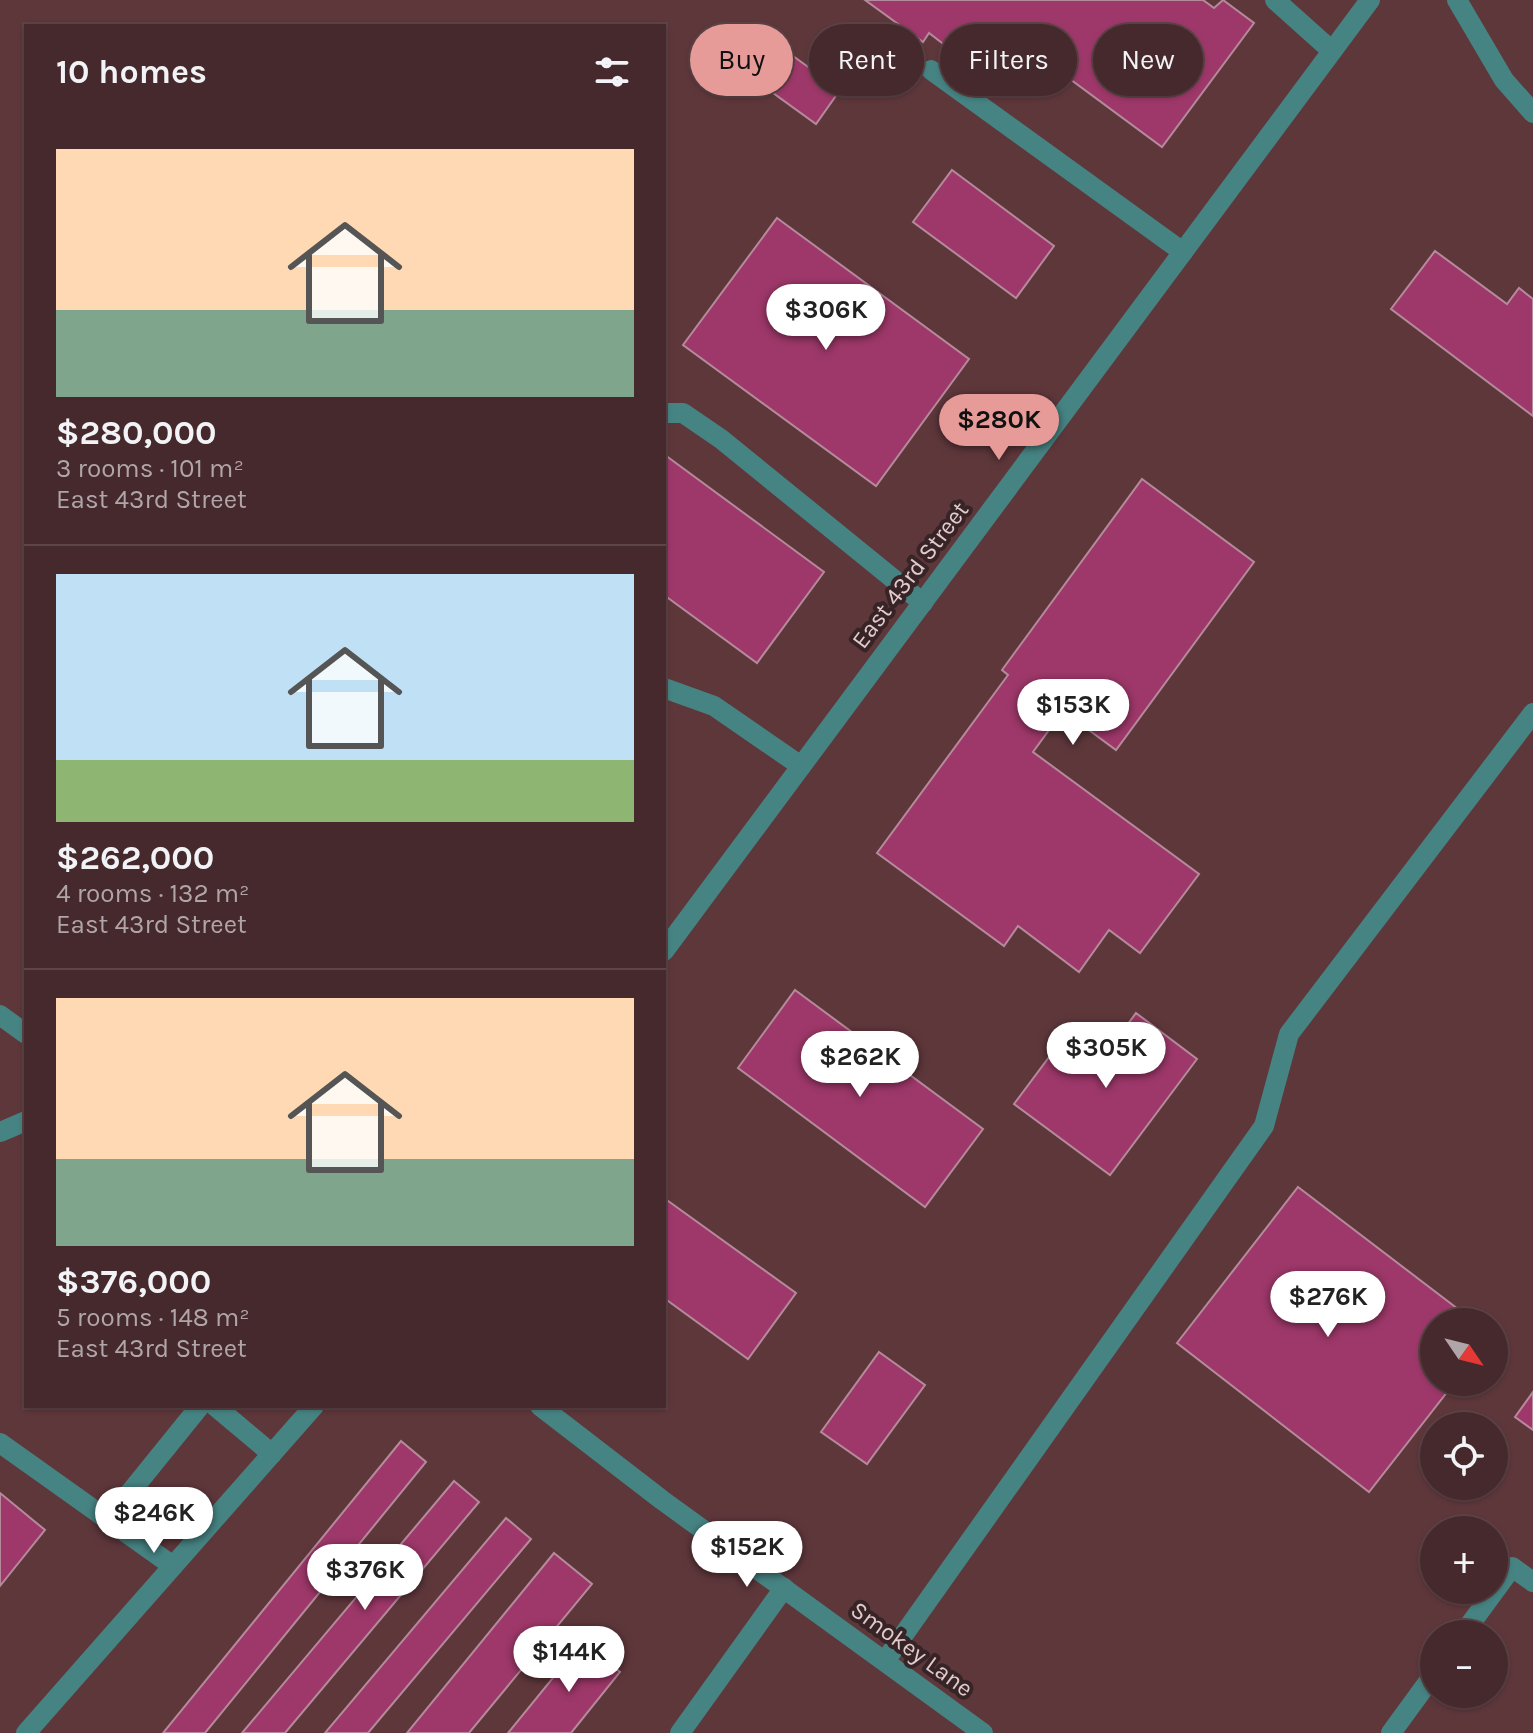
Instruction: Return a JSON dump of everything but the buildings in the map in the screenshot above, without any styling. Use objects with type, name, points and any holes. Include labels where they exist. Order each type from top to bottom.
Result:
[{"type":"street","points":[[1275,0],[1332,51]]},
{"type":"street","name":"East 43rd Street","points":[[666,948],[1370,0]]},
{"type":"street","points":[[1457,0],[1504,80],[1533,113]]},
{"type":"street","points":[[931,70],[1183,252]]},
{"type":"street","points":[[666,413],[683,413],[721,439],[923,603]]},
{"type":"street","points":[[666,689],[714,706],[801,766]]},
{"type":"street","points":[[885,1661],[1264,1126],[1289,1034],[1533,713]]},
{"type":"street","points":[[0,1015],[24,1033]]},
{"type":"street","points":[[0,1132],[24,1122]]},
{"type":"street","points":[[107,1521],[198,1408]]},
{"type":"street","points":[[217,1408],[272,1454]]},
{"type":"street","points":[[26,1733],[312,1408]]},
{"type":"street","name":"Smokey Lane","points":[[543,1408],[983,1733]]},
{"type":"street","points":[[0,1443],[173,1566]]},
{"type":"street","points":[[1473,1620],[1512,1567],[1533,1582]]},
{"type":"street","points":[[680,1733],[784,1588]]},
{"type":"street","points":[[1391,1733],[1420,1693]]}]
